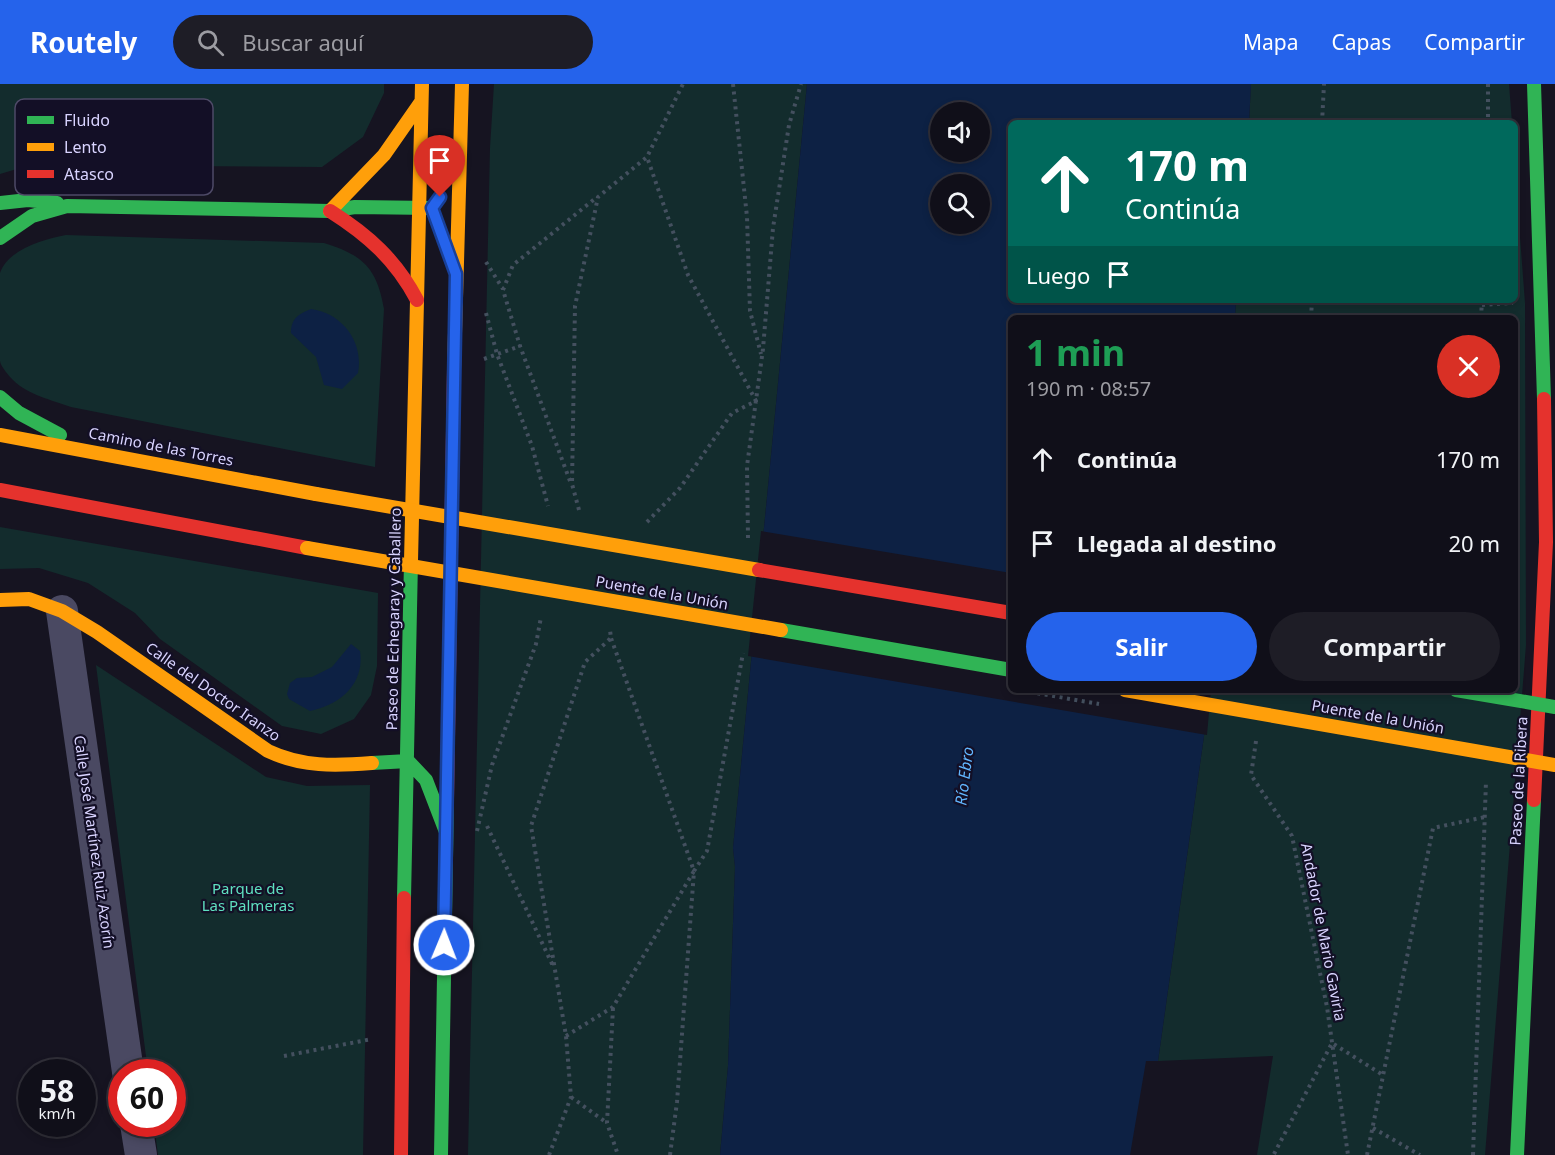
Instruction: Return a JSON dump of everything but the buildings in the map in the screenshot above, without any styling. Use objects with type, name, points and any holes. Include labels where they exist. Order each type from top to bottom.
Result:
[{"type":"main road","name":"Paseo de Echegaray y Caballero","points":[[401,1155],[417,301],[434,205],[421,102],[422,84]]},
{"type":"main road","points":[[441,1155],[456,274],[462,84]]},
{"type":"main road","name":"Paseo de la Ribera","points":[[1517,1155],[1546,542],[1550,398],[1534,84]]},
{"type":"main road","points":[[330,211],[384,155],[421,102]]},
{"type":"main road","points":[[0,203],[18,200],[46,200],[67,206],[330,211],[355,207],[434,205],[459,167]]},
{"type":"main road","points":[[0,238],[32,216],[67,206]]},
{"type":"main road","points":[[330,211],[388,253],[399,266],[417,301]]},
{"type":"main road","points":[[445,241],[456,274]]},
{"type":"main road","points":[[0,397],[19,413],[89,450]]},
{"type":"main road","name":"Camino de las Torres","points":[[0,435],[316,494],[1008,612]]},
{"type":"main road","name":"Puente de la Unión","points":[[0,490],[307,548],[1008,669]]},
{"type":"main road","name":"Calle del Doctor Iranzo","points":[[0,600],[29,599],[62,610],[279,758],[313,765],[408,761]]},
{"type":"main road","name":"Puente de la Unión","points":[[1142,693],[1555,765]]},
{"type":"main road","points":[[1473,693],[1555,707]]},
{"type":"main road","points":[[408,761],[426,780],[447,834]]},
{"type":"street","name":"Calle José Martínez Ruiz Azorín","points":[[62,610],[126,1059]]},
{"type":"street","points":[[138,1137],[141,1155]]},
{"type":"path","points":[[733,84],[747,216],[750,311],[762,358]]},
{"type":"path","points":[[749,511],[747,465],[762,358],[773,228],[789,125],[801,84]]},
{"type":"path","points":[[1322,120],[1324,84]]},
{"type":"path","points":[[1488,84],[1488,120]]},
{"type":"path","points":[[647,157],[688,275],[756,401]]},
{"type":"path","points":[[503,290],[513,265],[598,197]]},
{"type":"path","points":[[485,261],[503,290],[520,346],[572,484]]},
{"type":"path","points":[[483,304],[497,354],[532,446],[548,510]]},
{"type":"path","points":[[480,361],[520,346]]},
{"type":"path","points":[[680,488],[732,413],[756,401]]},
{"type":"path","points":[[476,838],[492,765],[536,644],[543,610]]},
{"type":"path","points":[[611,638],[694,872],[677,1102],[670,1155]]},
{"type":"path","points":[[567,1036],[613,1007],[707,851],[742,658]]},
{"type":"path","name":"Andador de Mario Gaviria","points":[[1257,732],[1251,775],[1292,836],[1332,1043],[1348,1155]]},
{"type":"path","points":[[1473,1155],[1486,771]]},
{"type":"path","points":[[1367,1155],[1433,828],[1485,817]]},
{"type":"path","points":[[487,826],[556,973]]},
{"type":"path","points":[[613,1007],[607,1123],[618,1155]]},
{"type":"path","points":[[284,1056],[375,1038]]},
{"type":"path","points":[[1274,1155],[1332,1043],[1383,1076]]},
{"type":"path","points":[[571,1097],[607,1123]]},
{"type":"path","points":[[1373,1128],[1419,1155]]},
{"type":"green space","points":[[0,84],[384,84],[384,93],[363,137],[322,167],[213,166],[213,99],[15,99],[15,170],[0,174]]},
{"type":"green space","points":[[494,84],[807,84],[733,848],[735,867],[728,1066],[720,1155],[468,1155],[490,148]]},
{"type":"green space","points":[[1251,84],[1509,84],[1512,120],[1249,120]]},
{"type":"green space","points":[[1518,211],[1525,303],[1526,645],[1485,1155],[1257,1155],[1273,1056],[1158,1061],[1204,736],[1208,693],[1518,693],[1518,315],[1235,315],[1236,303],[1518,303]]},
{"type":"green space","points":[[66,235],[324,243],[358,258],[372,273],[384,309],[375,467],[71,407],[40,396],[19,385],[5,371],[0,361],[0,273],[4,265],[19,251],[38,242]]},
{"type":"green space","points":[[0,527],[378,593],[377,666],[371,695],[354,719],[321,734],[282,726],[160,639],[135,613],[88,583],[39,568],[0,569]]},
{"type":"green space","name":"Parque de Las Palmeras","points":[[96,665],[266,777],[307,786],[370,785],[363,1155],[158,1155],[156,1137],[186,1137],[186,1059],[146,1059]]},
{"type":"water","name":"Río Ebro","points":[[807,84],[1251,84],[1249,120],[1008,120],[1008,303],[1236,303],[1235,315],[1008,315],[1008,693],[1208,693],[1204,736],[1158,1061],[1146,1061],[1130,1155],[720,1155],[728,1066],[735,867],[733,848]]},
{"type":"water","points":[[311,309],[332,316],[341,323],[354,340],[358,350],[358,373],[342,389],[324,385],[316,357],[291,333],[296,317]]},
{"type":"water","points":[[351,644],[360,651],[361,663],[359,673],[348,691],[331,704],[310,711],[289,699],[287,694],[290,683],[297,678],[312,677],[332,667]]},
{"type":"pier","points":[[761,531],[1008,572],[1008,693],[1211,693],[1207,735],[748,656]]},
{"type":"traffic: fast","points":[[1534,84],[1544,399]]},
{"type":"traffic: fast","points":[[0,203],[28,200],[57,203]]},
{"type":"traffic: fast","points":[[0,238],[32,216],[67,206],[330,211],[355,207],[432,208]]},
{"type":"traffic: fast","points":[[0,397],[19,413],[60,435]]},
{"type":"traffic: fast","points":[[404,898],[411,561]]},
{"type":"traffic: fast","points":[[781,630],[1008,669]]},
{"type":"traffic: fast","points":[[1473,693],[1555,707]]},
{"type":"traffic: fast","points":[[372,763],[408,761],[426,780],[446,832]]},
{"type":"traffic: fast","points":[[441,1155],[447,799]]},
{"type":"traffic: fast","points":[[1517,1155],[1534,800]]},
{"type":"traffic: slow","points":[[411,561],[422,84]]},
{"type":"traffic: slow","points":[[454,369],[462,84]]},
{"type":"traffic: slow","points":[[330,211],[384,155],[421,102]]},
{"type":"traffic: slow","points":[[0,435],[316,494]]},
{"type":"traffic: slow","points":[[316,494],[759,570]]},
{"type":"traffic: slow","points":[[307,548],[781,630]]},
{"type":"traffic: slow","points":[[0,600],[29,599],[62,611],[97,632],[268,751],[306,763],[345,765],[372,763]]},
{"type":"traffic: slow","points":[[1142,693],[1555,765]]},
{"type":"traffic: jam","points":[[330,211],[357,229],[380,250],[400,273],[417,300]]},
{"type":"traffic: jam","points":[[447,799],[454,369]]},
{"type":"traffic: jam","points":[[1534,800],[1546,542],[1544,399]]},
{"type":"traffic: jam","points":[[0,490],[307,548]]},
{"type":"traffic: jam","points":[[759,570],[1008,612]]},
{"type":"traffic: jam","points":[[401,1155],[404,898]]},
{"type":"route","points":[[440,197],[432,208],[456,274],[444,945]]}]
